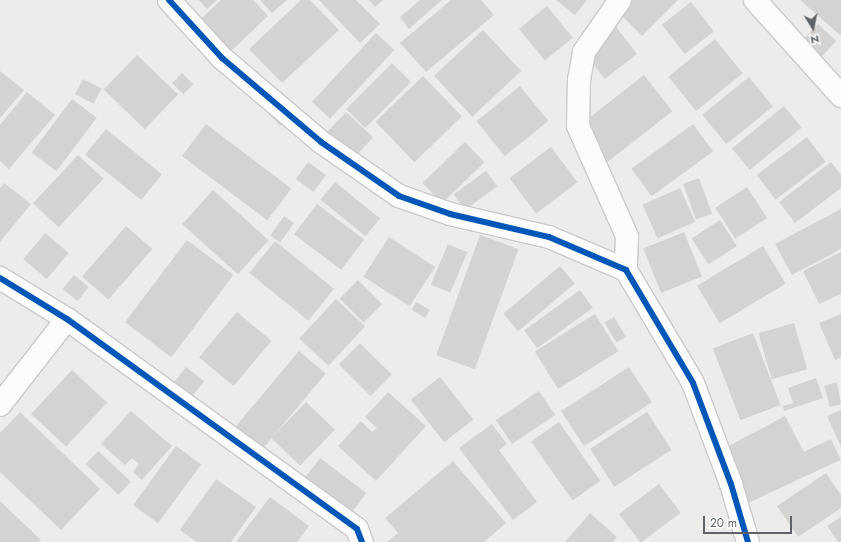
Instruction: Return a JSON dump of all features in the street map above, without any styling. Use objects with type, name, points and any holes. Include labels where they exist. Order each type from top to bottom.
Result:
[{"type":"street","points":[[169,0],[222,58],[264,94],[321,142],[399,196],[450,214],[549,237],[626,270]]},
{"type":"street","points":[[620,0],[584,52],[579,79],[578,126],[627,236],[626,270],[693,383],[731,484],[748,542]]},
{"type":"street","points":[[755,0],[841,96]]},
{"type":"street","points":[[0,278],[67,319],[357,529],[362,542]]},
{"type":"street","points":[[0,405],[67,319]]},
{"type":"building","points":[[199,0],[217,0],[207,9]]},
{"type":"building","points":[[221,0],[253,0],[268,16],[227,55],[197,23]]},
{"type":"building","points":[[260,0],[287,0],[272,13]]},
{"type":"building","points":[[301,0],[310,0],[339,30],[282,83],[249,49]]},
{"type":"building","points":[[319,0],[356,0],[380,24],[360,43]]},
{"type":"building","points":[[369,0],[383,0],[375,7]]},
{"type":"building","points":[[420,0],[442,0],[409,29],[400,17]]},
{"type":"building","points":[[451,0],[481,0],[494,15],[426,72],[400,43]]},
{"type":"building","points":[[556,0],[587,0],[575,15]]},
{"type":"building","points":[[624,0],[678,0],[642,36],[615,9]]},
{"type":"building","points":[[800,0],[841,0],[841,34],[840,35]]},
{"type":"building","points":[[691,2],[714,31],[685,54],[662,25]]},
{"type":"building","points":[[547,6],[573,38],[545,61],[519,29]]},
{"type":"building","points":[[818,24],[836,41],[821,58],[802,41]]},
{"type":"building","points":[[616,27],[637,54],[605,79],[584,52]]},
{"type":"building","points":[[483,30],[521,71],[472,117],[434,76]]},
{"type":"building","points":[[376,33],[394,50],[330,119],[312,102]]},
{"type":"building","points":[[715,39],[743,73],[696,111],[668,77]]},
{"type":"building","points":[[137,55],[178,95],[145,129],[104,90]]},
{"type":"building","points":[[392,63],[411,82],[365,128],[346,109]]},
{"type":"building","points":[[0,71],[24,90],[0,118]]},
{"type":"building","points":[[182,73],[193,84],[183,94],[172,83]]},
{"type":"building","points":[[644,75],[672,111],[608,162],[579,125]]},
{"type":"building","points":[[423,76],[462,116],[414,162],[376,122]]},
{"type":"building","points":[[749,77],[773,107],[726,144],[702,115]]},
{"type":"building","points":[[83,79],[102,89],[94,104],[75,94]]},
{"type":"building","points":[[520,86],[548,121],[505,156],[476,121]]},
{"type":"building","points":[[27,92],[55,115],[9,169],[0,161],[0,125]]},
{"type":"building","points":[[72,99],[97,118],[56,171],[32,153]]},
{"type":"building","points":[[276,106],[288,118],[280,126],[268,114]]},
{"type":"building","points":[[784,106],[802,128],[750,170],[732,148]]},
{"type":"building","points":[[346,112],[373,137],[350,162],[323,137]]},
{"type":"building","points":[[206,124],[291,188],[267,220],[182,156]]},
{"type":"building","points":[[693,124],[713,152],[651,196],[632,169]]},
{"type":"building","points":[[106,129],[162,174],[141,200],[85,155]]},
{"type":"building","points":[[807,137],[826,162],[775,200],[757,175]]},
{"type":"building","points":[[465,142],[484,162],[442,203],[423,183]]},
{"type":"building","points":[[551,147],[577,182],[536,213],[509,178]]},
{"type":"building","points":[[78,155],[104,179],[59,227],[33,203]]},
{"type":"building","points":[[308,162],[326,175],[313,192],[296,179]]},
{"type":"building","points":[[831,162],[841,175],[841,188],[795,223],[779,202]]},
{"type":"building","points":[[486,171],[497,186],[465,210],[454,195]]},
{"type":"building","points":[[699,178],[712,214],[696,220],[683,184]]},
{"type":"building","points":[[335,182],[380,219],[366,236],[321,200]]},
{"type":"building","points":[[4,183],[31,204],[0,242],[0,188]]},
{"type":"building","points":[[747,187],[767,218],[735,239],[715,208]]},
{"type":"building","points":[[680,188],[695,222],[658,238],[643,205]]},
{"type":"building","points":[[213,190],[269,240],[238,274],[182,224]]},
{"type":"building","points":[[317,204],[364,240],[341,270],[294,234]]},
{"type":"building","points":[[841,209],[841,249],[792,275],[775,244]]},
{"type":"building","points":[[284,216],[294,223],[280,243],[270,236]]},
{"type":"building","points":[[720,220],[737,246],[708,265],[691,239]]},
{"type":"building","points":[[126,226],[152,249],[108,300],[82,277]]},
{"type":"building","points":[[684,232],[702,277],[661,293],[643,248]]},
{"type":"building","points":[[45,233],[69,253],[47,279],[23,259]]},
{"type":"building","points":[[480,235],[519,249],[475,369],[436,355]]},
{"type":"building","points":[[389,237],[435,267],[410,306],[363,276]]},
{"type":"building","points":[[187,240],[233,275],[171,357],[125,322]]},
{"type":"building","points":[[275,241],[334,289],[308,321],[249,273]]},
{"type":"building","points":[[448,244],[467,252],[450,293],[431,285]]},
{"type":"building","points":[[763,246],[786,284],[720,323],[697,286]]},
{"type":"building","points":[[841,252],[841,294],[819,304],[803,271]]},
{"type":"building","points":[[560,266],[575,284],[518,331],[503,314]]},
{"type":"building","points":[[74,275],[89,287],[77,301],[63,289]]},
{"type":"building","points":[[358,280],[382,304],[364,322],[340,298]]},
{"type":"building","points":[[580,290],[593,308],[537,348],[524,331]]},
{"type":"building","points":[[336,299],[365,326],[328,366],[299,338]]},
{"type":"building","points":[[416,302],[430,310],[425,318],[412,310]]},
{"type":"building","points":[[237,312],[271,341],[234,386],[199,357]]},
{"type":"building","points":[[595,314],[618,351],[558,389],[535,352]]},
{"type":"building","points":[[841,314],[841,357],[835,360],[819,323]]},
{"type":"building","points":[[614,317],[626,337],[616,342],[605,323]]},
{"type":"building","points":[[794,323],[807,369],[772,379],[758,333]]},
{"type":"building","points":[[753,333],[781,405],[740,420],[713,348]]},
{"type":"building","points":[[360,343],[392,375],[371,396],[339,364]]},
{"type":"building","points":[[299,351],[326,373],[256,457],[229,434]]},
{"type":"building","points":[[186,367],[204,381],[192,396],[174,382]]},
{"type":"building","points":[[629,367],[652,402],[584,446],[561,411]]},
{"type":"building","points":[[72,370],[107,403],[66,447],[31,414]]},
{"type":"building","points":[[440,377],[473,420],[444,442],[411,400]]},
{"type":"building","points":[[816,378],[823,398],[784,411],[783,406],[793,403],[788,388]]},
{"type":"building","points":[[837,382],[841,404],[830,407],[824,386]]},
{"type":"building","points":[[539,391],[555,415],[512,444],[496,420]]},
{"type":"building","points":[[388,392],[426,426],[376,481],[338,446],[361,421],[372,432],[377,428],[365,417]]},
{"type":"building","points":[[306,402],[335,430],[300,466],[271,438]]},
{"type":"building","points":[[841,410],[841,447],[827,416]]},
{"type":"building","points":[[131,411],[172,446],[142,480],[133,472],[139,464],[132,458],[125,465],[101,444]]},
{"type":"building","points":[[20,412],[100,489],[61,530],[0,472],[0,433]]},
{"type":"building","points":[[647,412],[672,450],[614,487],[590,449]]},
{"type":"building","points":[[785,416],[805,454],[741,488],[721,450]]},
{"type":"building","points":[[559,422],[600,481],[572,500],[531,442]]},
{"type":"building","points":[[492,424],[507,444],[499,450],[537,502],[513,520],[459,448]]},
{"type":"building","points":[[831,439],[841,460],[746,504],[737,483]]},
{"type":"building","points":[[176,446],[201,464],[158,523],[133,505]]},
{"type":"building","points":[[98,451],[131,482],[119,495],[86,464]]},
{"type":"building","points":[[320,458],[366,493],[347,518],[301,484]]},
{"type":"building","points":[[453,461],[506,523],[484,542],[387,542],[398,533],[385,518]]},
{"type":"building","points":[[826,473],[841,495],[841,508],[798,537],[777,506]]},
{"type":"building","points":[[216,479],[256,507],[231,542],[197,542],[180,530]]},
{"type":"building","points":[[659,484],[681,513],[642,542],[640,542],[619,514]]},
{"type":"building","points":[[270,497],[309,526],[297,542],[236,542]]},
{"type":"building","points":[[0,501],[41,540],[39,542],[0,542]]},
{"type":"building","points":[[590,513],[617,537],[613,542],[565,542]]},
{"type":"building","points":[[841,517],[841,542],[838,542],[827,526]]},
{"type":"cycle path","points":[[169,0],[222,58],[321,142],[399,196],[450,214],[549,237],[626,270],[693,383],[731,484],[748,542]]},
{"type":"cycle path","points":[[0,278],[67,319],[357,529],[362,542]]}]
